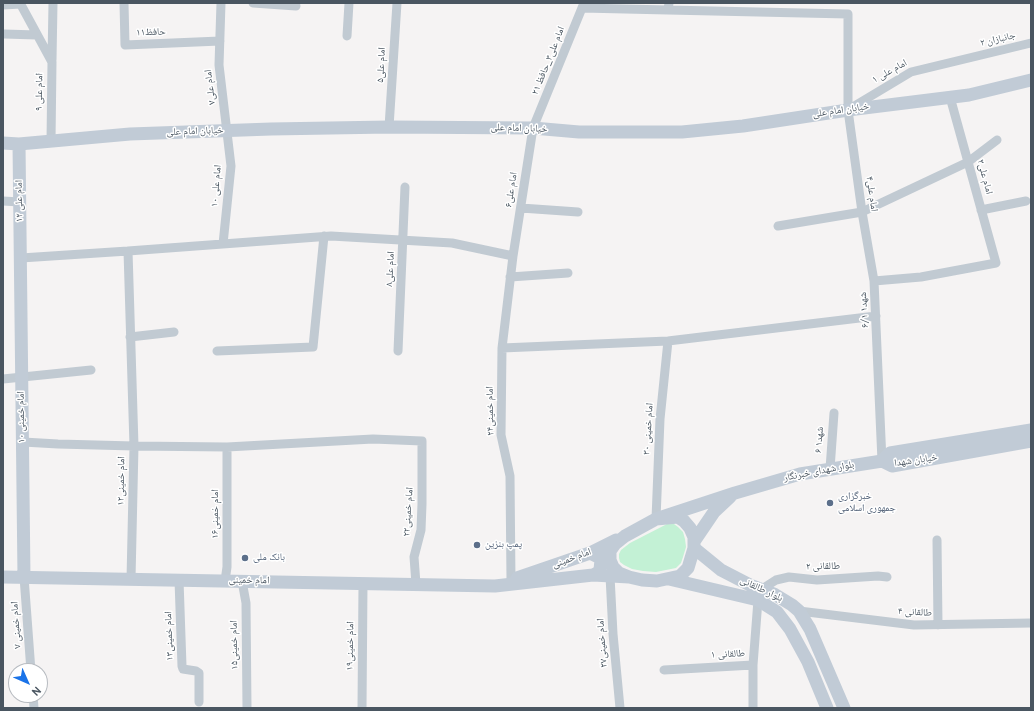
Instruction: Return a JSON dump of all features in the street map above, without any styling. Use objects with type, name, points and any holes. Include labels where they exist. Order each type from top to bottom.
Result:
[{"type":"main road","name":"خیابان امام علی","points":[[3,143],[19,144],[130,134],[389,127],[534,128],[579,132],[682,132],[743,126],[848,110],[969,95],[1031,80]]},
{"type":"main road","name":"امام علی ۱۲","points":[[19,144],[21,258]]},
{"type":"main road","name":"امام خمینی ۱۰","points":[[21,258],[24,577]]},
{"type":"main road","name":"خیابان شهدا","points":[[969,446],[1031,430]]},
{"type":"main road","name":"خیابان شهدا","points":[[882,461],[890,453],[1031,441]]},
{"type":"main road","name":"بلوار شهدای خبرنگار","points":[[656,519],[734,493],[800,474],[882,461]]},
{"type":"main road","name":"بلوار شهدای خبرنگار","points":[[694,544],[714,512],[734,493]]},
{"type":"main road","points":[[678,517],[684,520],[690,528],[694,544],[688,568],[680,576],[669,579],[649,580],[629,577],[619,573],[613,567],[610,560],[610,551],[615,544],[625,536],[656,519],[678,517]]},
{"type":"main road","name":"امام خمینی","points":[[495,586],[590,553],[625,536]]},
{"type":"main road","name":"بلوار طالقانی","points":[[694,544],[721,570],[750,585],[778,612],[790,629],[808,662],[826,708]]},
{"type":"main road","points":[[590,553],[598,556],[601,560],[600,570],[593,575]]},
{"type":"main road","name":"امام خمینی","points":[[3,577],[495,586],[593,575],[629,577]]},
{"type":"main road","name":"بلوار طالقانی","points":[[669,579],[760,595],[774,594],[792,605],[799,611],[810,629],[844,708]]},
{"type":"street","points":[[52,62],[53,3]]},
{"type":"street","name":"حافظ۱۱","points":[[124,3],[125,45],[220,41]]},
{"type":"street","name":"امام علی۷","points":[[221,3],[219,65],[227,131]]},
{"type":"street","points":[[253,3],[296,6]]},
{"type":"street","points":[[347,36],[349,3]]},
{"type":"street","name":"امام علی۵","points":[[389,127],[397,3]]},
{"type":"street","points":[[583,6],[668,7],[778,12],[780,3]]},
{"type":"street","points":[[3,5],[20,4]]},
{"type":"street","name":"امام علی ۹","points":[[20,4],[52,62],[51,141]]},
{"type":"street","name":"امام علی۳_حافظ ۲۱","points":[[534,128],[583,6]]},
{"type":"street","name":"امام علی۴","points":[[778,12],[848,14],[848,110],[862,212],[874,281]]},
{"type":"street","points":[[4,34],[38,36]]},
{"type":"street","name":"جانبازان ۲","points":[[970,57],[1031,43]]},
{"type":"street","name":"امام علی ۱","points":[[848,110],[912,72],[970,57]]},
{"type":"street","name":"امام علی۲","points":[[950,97],[996,263]]},
{"type":"street","name":"امام علی۶","points":[[513,256],[534,128]]},
{"type":"street","name":"امام علی ۱۰","points":[[223,244],[231,166],[227,131]]},
{"type":"street","points":[[778,226],[862,212],[968,162],[997,140]]},
{"type":"street","name":"امام علی۸","points":[[398,351],[404,240],[405,187]]},
{"type":"street","points":[[3,201],[20,202]]},
{"type":"street","points":[[981,210],[1026,201]]},
{"type":"street","points":[[521,208],[578,212]]},
{"type":"street","points":[[217,351],[313,346],[324,236]]},
{"type":"street","points":[[21,258],[128,252],[324,236],[452,243],[513,256]]},
{"type":"street","points":[[128,252],[134,446],[227,447]]},
{"type":"street","name":"امام خمینی۲۴","points":[[510,580],[510,476],[501,435],[502,348],[513,256]]},
{"type":"street","name":"شهد۱ ۶/۱","points":[[882,461],[874,281],[921,276],[996,263]]},
{"type":"street","points":[[510,278],[568,273]]},
{"type":"street","points":[[502,348],[668,341],[876,316]]},
{"type":"street","points":[[130,337],[174,332]]},
{"type":"street","name":"امام خمینی ۳۰","points":[[656,519],[660,419],[668,341]]},
{"type":"street","points":[[3,379],[91,370]]},
{"type":"street","name":"شهد۱ ۶","points":[[830,469],[834,413]]},
{"type":"street","name":"امام خمینی۲۲","points":[[227,447],[373,439],[422,441],[421,530],[414,557],[416,584]]},
{"type":"street","name":"امام خمینی۱۲","points":[[23,442],[134,446],[131,579]]},
{"type":"street","name":"امام خمینی۱۶","points":[[225,581],[227,567],[227,447]]},
{"type":"street","points":[[936,540],[938,625]]},
{"type":"street","name":"امام خمینی۲۷","points":[[610,576],[613,634],[620,708]]},
{"type":"street","name":"طالقانی ۲","points":[[760,595],[776,580],[789,577],[817,580],[878,576],[887,577]]},
{"type":"street","name":"امام خمینی ۷","points":[[24,577],[30,663]]},
{"type":"street","name":"امام خمینی۱۳","points":[[179,580],[182,666],[183,669],[196,671],[198,673],[199,702]]},
{"type":"street","name":"امام خمینی۱۵","points":[[242,581],[246,603],[247,708]]},
{"type":"street","name":"امام خمینی۱۹","points":[[362,708],[363,584]]},
{"type":"street","name":"طالقانی ۱","points":[[664,670],[753,665],[760,595]]},
{"type":"street","name":"طالقانی ۴","points":[[799,611],[914,625],[1031,622]]},
{"type":"street","points":[[753,665],[753,708]]},
{"type":"green space","points":[[667,524],[674,524],[678,527],[683,532],[685,539],[686,547],[683,557],[681,563],[676,568],[656,572],[643,571],[632,569],[620,562],[619,554],[621,550],[630,543]]},
{"type":"place","name":"خبرگزاری جمهوری اسلامی","points":[[830,503]]},
{"type":"place","name":"پمپ بنزین","points":[[477,545]]},
{"type":"place","name":"بانک ملی","points":[[245,558]]}]
